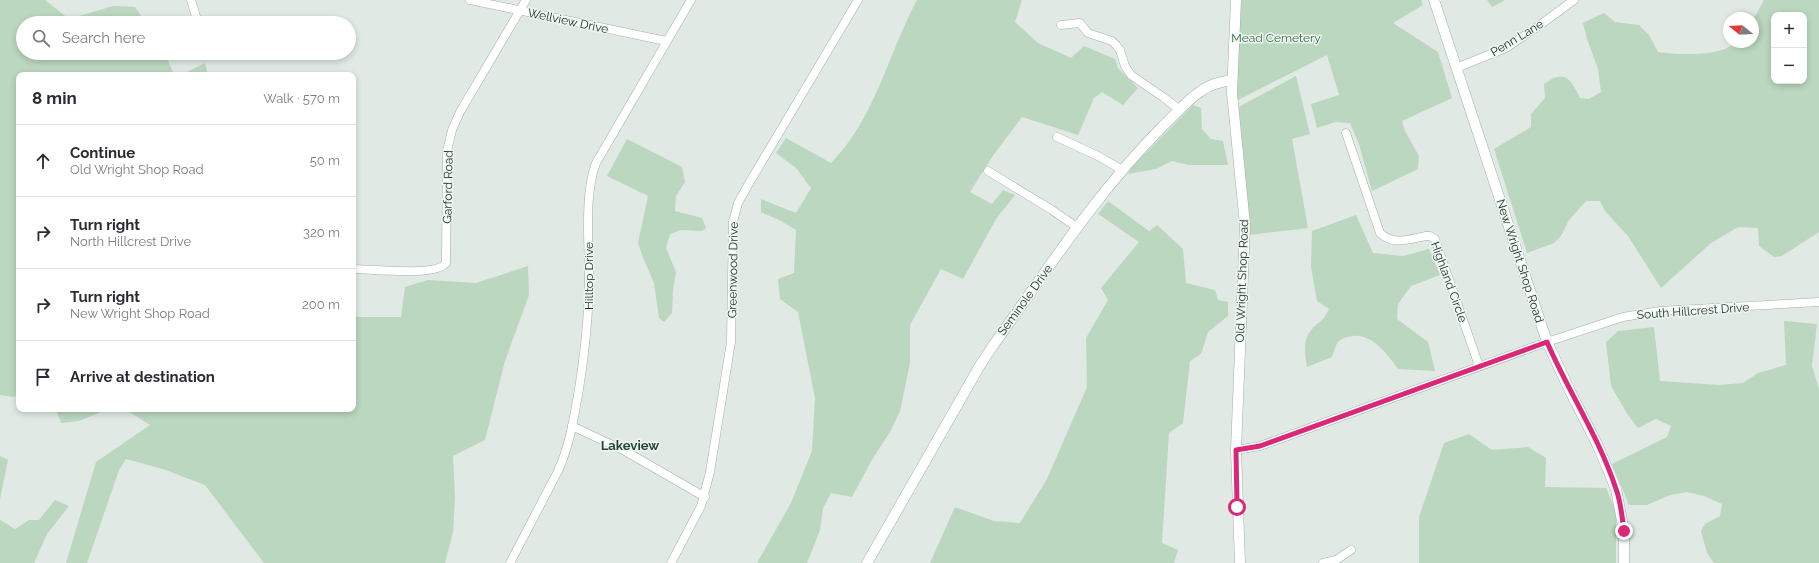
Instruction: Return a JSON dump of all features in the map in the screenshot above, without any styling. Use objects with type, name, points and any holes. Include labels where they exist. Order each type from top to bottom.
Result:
[{"type":"street","points":[[191,0],[196,16]]},
{"type":"street","name":"Wellview Drive","points":[[470,0],[666,42]]},
{"type":"street","points":[[520,10],[526,0]]},
{"type":"street","name":"Hilltop Drive","points":[[510,563],[558,471],[564,456],[572,426],[589,318],[589,213],[590,182],[592,172],[691,0]]},
{"type":"street","name":"Greenwood Drive","points":[[671,563],[705,497],[710,472],[731,342],[732,222],[734,212],[748,185],[858,0]]},
{"type":"street","name":"Old Wright Shop Road","points":[[1236,0],[1232,80],[1233,110],[1245,225],[1236,450],[1240,563]]},
{"type":"street","name":"New Wright Shop Road","points":[[1434,0],[1547,342],[1598,446],[1616,489],[1624,531],[1624,563]]},
{"type":"street","name":"Penn Lane","points":[[1456,68],[1506,48],[1574,0]]},
{"type":"street","name":"Garford Road","points":[[356,269],[428,271],[441,268],[446,263],[447,152],[452,130],[460,112],[520,10]]},
{"type":"street","points":[[1061,25],[1080,23],[1093,35],[1112,41],[1120,50],[1125,66],[1131,76],[1180,110]]},
{"type":"street","name":"Seminole Drive","points":[[867,563],[996,340],[1078,228],[1122,170],[1180,110],[1199,92],[1207,87],[1232,80]]},
{"type":"street","name":"Highland Circle","points":[[1346,133],[1380,233],[1389,240],[1395,242],[1426,236],[1430,236],[1435,239],[1479,366]]},
{"type":"street","points":[[1057,137],[1100,157],[1122,170]]},
{"type":"street","points":[[988,171],[1078,228]]},
{"type":"street","name":"South Hillcrest Drive","points":[[1236,450],[1260,446],[1547,342],[1604,322],[1638,313],[1819,302]]},
{"type":"street","points":[[572,426],[625,451],[705,497]]},
{"type":"street","points":[[1323,563],[1336,560],[1351,550]]},
{"type":"green space","points":[[0,0],[45,0],[65,16],[16,16],[16,60],[168,60],[173,72],[16,72],[16,396],[0,395]]},
{"type":"green space","points":[[917,0],[1022,0],[1015,22],[1038,43],[1071,58],[1084,46],[1115,59],[1118,68],[1138,88],[1123,105],[1102,92],[1094,98],[1078,135],[1022,117],[992,157],[970,192],[992,204],[1003,190],[1015,195],[996,219],[963,279],[941,269],[910,325],[910,363],[900,411],[890,432],[873,458],[852,497],[831,493],[823,508],[820,530],[807,563],[757,563],[791,503],[812,451],[815,398],[798,312],[780,299],[778,279],[794,273],[796,230],[761,212],[761,199],[796,213],[811,188],[796,168],[776,153],[786,138],[831,163],[846,146],[859,127],[880,85]]},
{"type":"green space","name":"Mead Cemetery","points":[[1240,0],[1421,0],[1423,5],[1393,23],[1438,52],[1452,98],[1402,121],[1405,131],[1419,156],[1418,169],[1372,191],[1359,144],[1350,123],[1335,122],[1317,128],[1311,104],[1339,95],[1327,55],[1236,101]]},
{"type":"green space","points":[[1487,0],[1505,0],[1492,7]]},
{"type":"green space","points":[[1764,0],[1819,0],[1819,232],[1782,256],[1774,257],[1759,246],[1758,228],[1738,227],[1711,243],[1661,288],[1628,236],[1605,211],[1600,201],[1586,201],[1569,220],[1561,236],[1554,243],[1527,253],[1494,149],[1531,127],[1531,114],[1545,98],[1544,84],[1551,79],[1557,77],[1566,78],[1573,85],[1580,98],[1589,99],[1601,92],[1598,69],[1583,23],[1604,13],[1615,22],[1639,25],[1649,35],[1658,52],[1699,54],[1727,48],[1759,48],[1759,12],[1757,12]]},
{"type":"green space","points":[[113,6],[135,7],[141,16],[79,16]]},
{"type":"green space","points":[[205,63],[207,72],[187,72]]},
{"type":"green space","points":[[1296,76],[1310,134],[1292,139],[1308,228],[1249,235],[1235,109]]},
{"type":"green space","points":[[1193,105],[1201,108],[1202,129],[1211,139],[1223,141],[1228,165],[1189,165],[1172,161],[1156,169],[1128,174],[1132,167]]},
{"type":"green space","points":[[627,139],[682,167],[685,182],[676,196],[675,211],[702,218],[706,228],[702,231],[681,230],[670,234],[666,248],[676,272],[673,290],[672,313],[664,322],[659,318],[654,283],[638,243],[648,196],[607,176]]},
{"type":"green space","points":[[1108,201],[1149,231],[1157,225],[1183,249],[1186,283],[1215,290],[1218,300],[1228,302],[1228,316],[1208,332],[1201,354],[1190,361],[1183,423],[1169,433],[1162,543],[1178,550],[1174,563],[930,563],[955,507],[994,521],[1020,523],[1047,479],[1087,387],[1086,338],[1108,300],[1101,288],[1139,242],[1098,214]]},
{"type":"green space","points":[[1356,215],[1373,253],[1403,256],[1429,249],[1440,275],[1411,286],[1398,304],[1397,319],[1428,342],[1435,371],[1398,369],[1379,346],[1360,336],[1346,337],[1338,342],[1332,357],[1307,367],[1305,347],[1307,337],[1313,328],[1324,318],[1329,309],[1317,301],[1311,267],[1312,231]]},
{"type":"green space","points":[[528,266],[529,295],[505,361],[485,440],[453,456],[455,498],[453,532],[445,563],[264,563],[205,485],[163,469],[126,459],[119,470],[87,563],[66,563],[96,462],[150,425],[130,412],[356,412],[356,317],[401,317],[405,287],[428,280],[476,283]]},
{"type":"green space","points":[[1784,321],[1817,324],[1812,366],[1819,389],[1819,563],[1714,563],[1707,553],[1701,531],[1705,524],[1720,516],[1722,504],[1704,496],[1687,492],[1670,495],[1647,505],[1629,505],[1612,464],[1667,437],[1671,426],[1656,419],[1638,428],[1628,415],[1611,386],[1606,342],[1618,331],[1654,327],[1660,381],[1719,385],[1743,383],[1758,373],[1786,365]]},
{"type":"green space","points":[[57,412],[102,412],[79,421],[61,423]]},
{"type":"green space","points":[[1469,434],[1492,450],[1528,447],[1546,458],[1545,487],[1606,488],[1616,511],[1616,563],[1419,563],[1419,517],[1444,443]]},
{"type":"green space","points":[[0,456],[8,460],[0,499]]},
{"type":"green space","points":[[55,500],[69,506],[47,534],[34,563],[0,563],[0,520],[15,529],[29,520],[39,520]]},
{"type":"district","name":"Lakeview","points":[[630,445]]},
{"type":"route","points":[[1237,507],[1236,450],[1260,446],[1547,342],[1608,468],[1618,496],[1624,531]]}]
